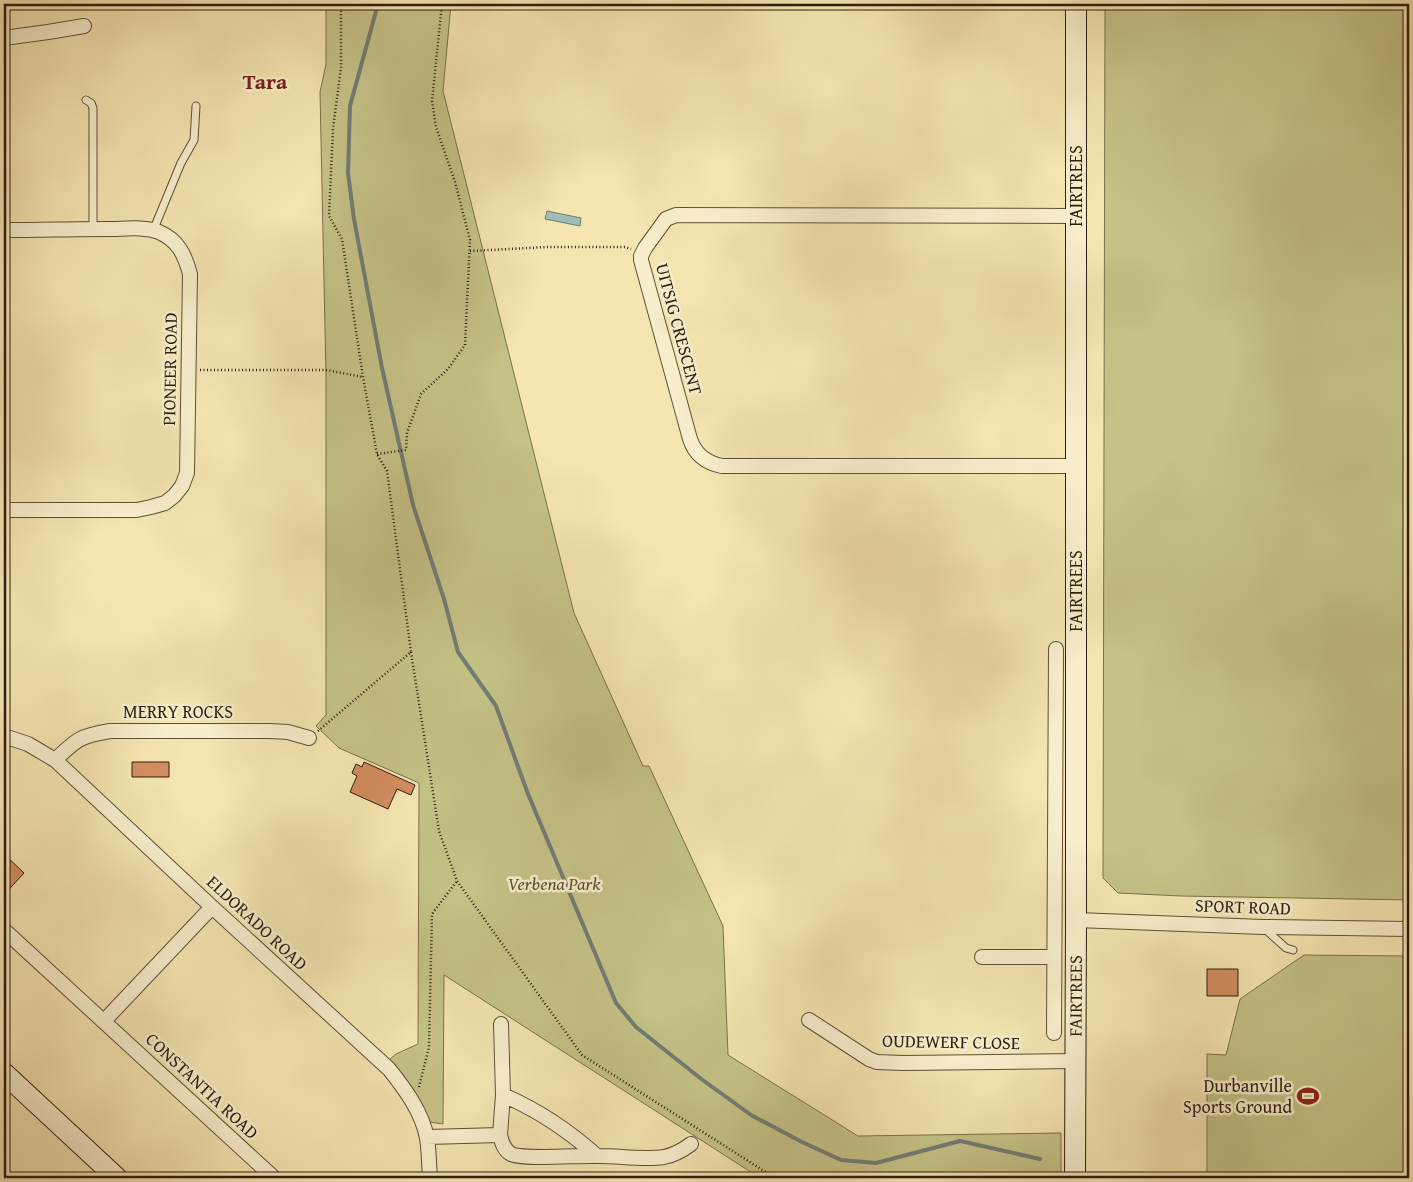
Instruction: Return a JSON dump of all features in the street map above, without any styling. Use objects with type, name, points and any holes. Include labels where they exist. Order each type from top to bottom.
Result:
[{"type":"main road","name":"FAIRTREES","points":[[1075,1178],[1076,4]]},
{"type":"main road","points":[[4,1073],[117,1178]]},
{"type":"street","points":[[4,38],[84,26]]},
{"type":"street","name":"UITSIG CRESCENT","points":[[1076,216],[676,215],[666,220],[641,256],[692,445],[699,455],[710,462],[729,466],[1076,466]]},
{"type":"street","name":"PIONEER ROAD","points":[[4,230],[135,229],[158,232],[170,238],[179,248],[186,259],[190,274],[188,473],[182,486],[174,496],[164,503],[137,510],[4,510]]},
{"type":"street","points":[[1054,1033],[1056,649]]},
{"type":"street","name":"MERRY ROCKS","points":[[56,760],[80,738],[89,734],[110,731],[270,731],[288,732],[309,738]]},
{"type":"street","name":"ELDORADO ROAD","points":[[4,736],[28,744],[56,760],[212,908],[376,1056],[398,1080],[414,1106],[427,1137],[430,1178]]},
{"type":"street","points":[[1055,745],[1076,744]]},
{"type":"street","points":[[104,1021],[212,908]]},
{"type":"street","name":"SPORT ROAD","points":[[1076,920],[1262,927],[1409,929]]},
{"type":"street","name":"CONSTANTIA ROAD","points":[[4,930],[274,1178]]},
{"type":"street","points":[[982,957],[1054,957]]},
{"type":"street","name":"OUDEWERF CLOSE","points":[[809,1020],[856,1051],[877,1062],[1075,1061]]},
{"type":"street","points":[[501,1024],[503,1094],[500,1135],[506,1150],[518,1156],[657,1158],[672,1155],[691,1144]]},
{"type":"street","points":[[503,1094],[523,1103],[556,1123],[581,1141],[597,1156]]},
{"type":"street","points":[[427,1137],[500,1135]]},
{"type":"lane","points":[[86,100],[91,103],[93,108],[93,229]]},
{"type":"lane","points":[[153,231],[181,164],[194,140],[196,106]]},
{"type":"lane","points":[[1262,927],[1286,948],[1293,950]]},
{"type":"path","points":[[341,4],[341,67],[333,129],[329,216],[342,239],[363,377],[378,454],[387,470],[411,652],[438,831],[457,881],[582,1055],[775,1178]]},
{"type":"path","points":[[378,454],[406,450],[407,433],[421,394],[448,369],[465,345],[470,240],[455,182],[436,126],[432,102],[442,4]]},
{"type":"path","points":[[469,251],[547,247],[625,247],[643,251]]},
{"type":"path","points":[[189,370],[326,370],[363,377]]},
{"type":"path","points":[[309,738],[411,652]]},
{"type":"path","points":[[414,1106],[429,1047],[432,914],[457,881]]},
{"type":"green space","name":"Verbena Park","points":[[326,4],[451,4],[443,91],[574,613],[643,766],[649,766],[723,926],[728,1055],[858,1136],[1061,1133],[1061,1178],[760,1178],[444,975],[443,1124],[429,1122],[412,1089],[389,1060],[396,1054],[418,1044],[419,783],[339,748],[316,726],[326,715],[326,376],[320,92],[326,64]]},
{"type":"green space","points":[[1105,4],[1409,4],[1409,900],[1118,893],[1103,878]]},
{"type":"green space","name":"Durbanville Sports Ground","points":[[1304,955],[1409,956],[1409,1178],[1207,1178],[1207,1054],[1226,1055],[1240,999]]},
{"type":"water","points":[[547,211],[581,218],[580,226],[545,219]]},
{"type":"building","points":[[132,762],[169,762],[169,777],[132,777]]},
{"type":"building","points":[[364,762],[415,785],[411,795],[397,789],[388,809],[350,792],[357,776],[352,773],[356,764],[362,767]]},
{"type":"building","points":[[4,854],[24,873],[4,895]]},
{"type":"building","points":[[1207,969],[1238,969],[1238,996],[1207,996]]},
{"type":"waterway","points":[[378,4],[350,106],[348,173],[354,219],[382,368],[413,505],[444,599],[458,652],[496,706],[528,794],[616,1003],[636,1027],[700,1078],[751,1115],[841,1160],[876,1163],[960,1141],[1040,1159]]},
{"type":"place","name":"Durbanville Sports Ground","points":[[1308,1096]]},
{"type":"district","name":"Tara","points":[[265,81]]}]
